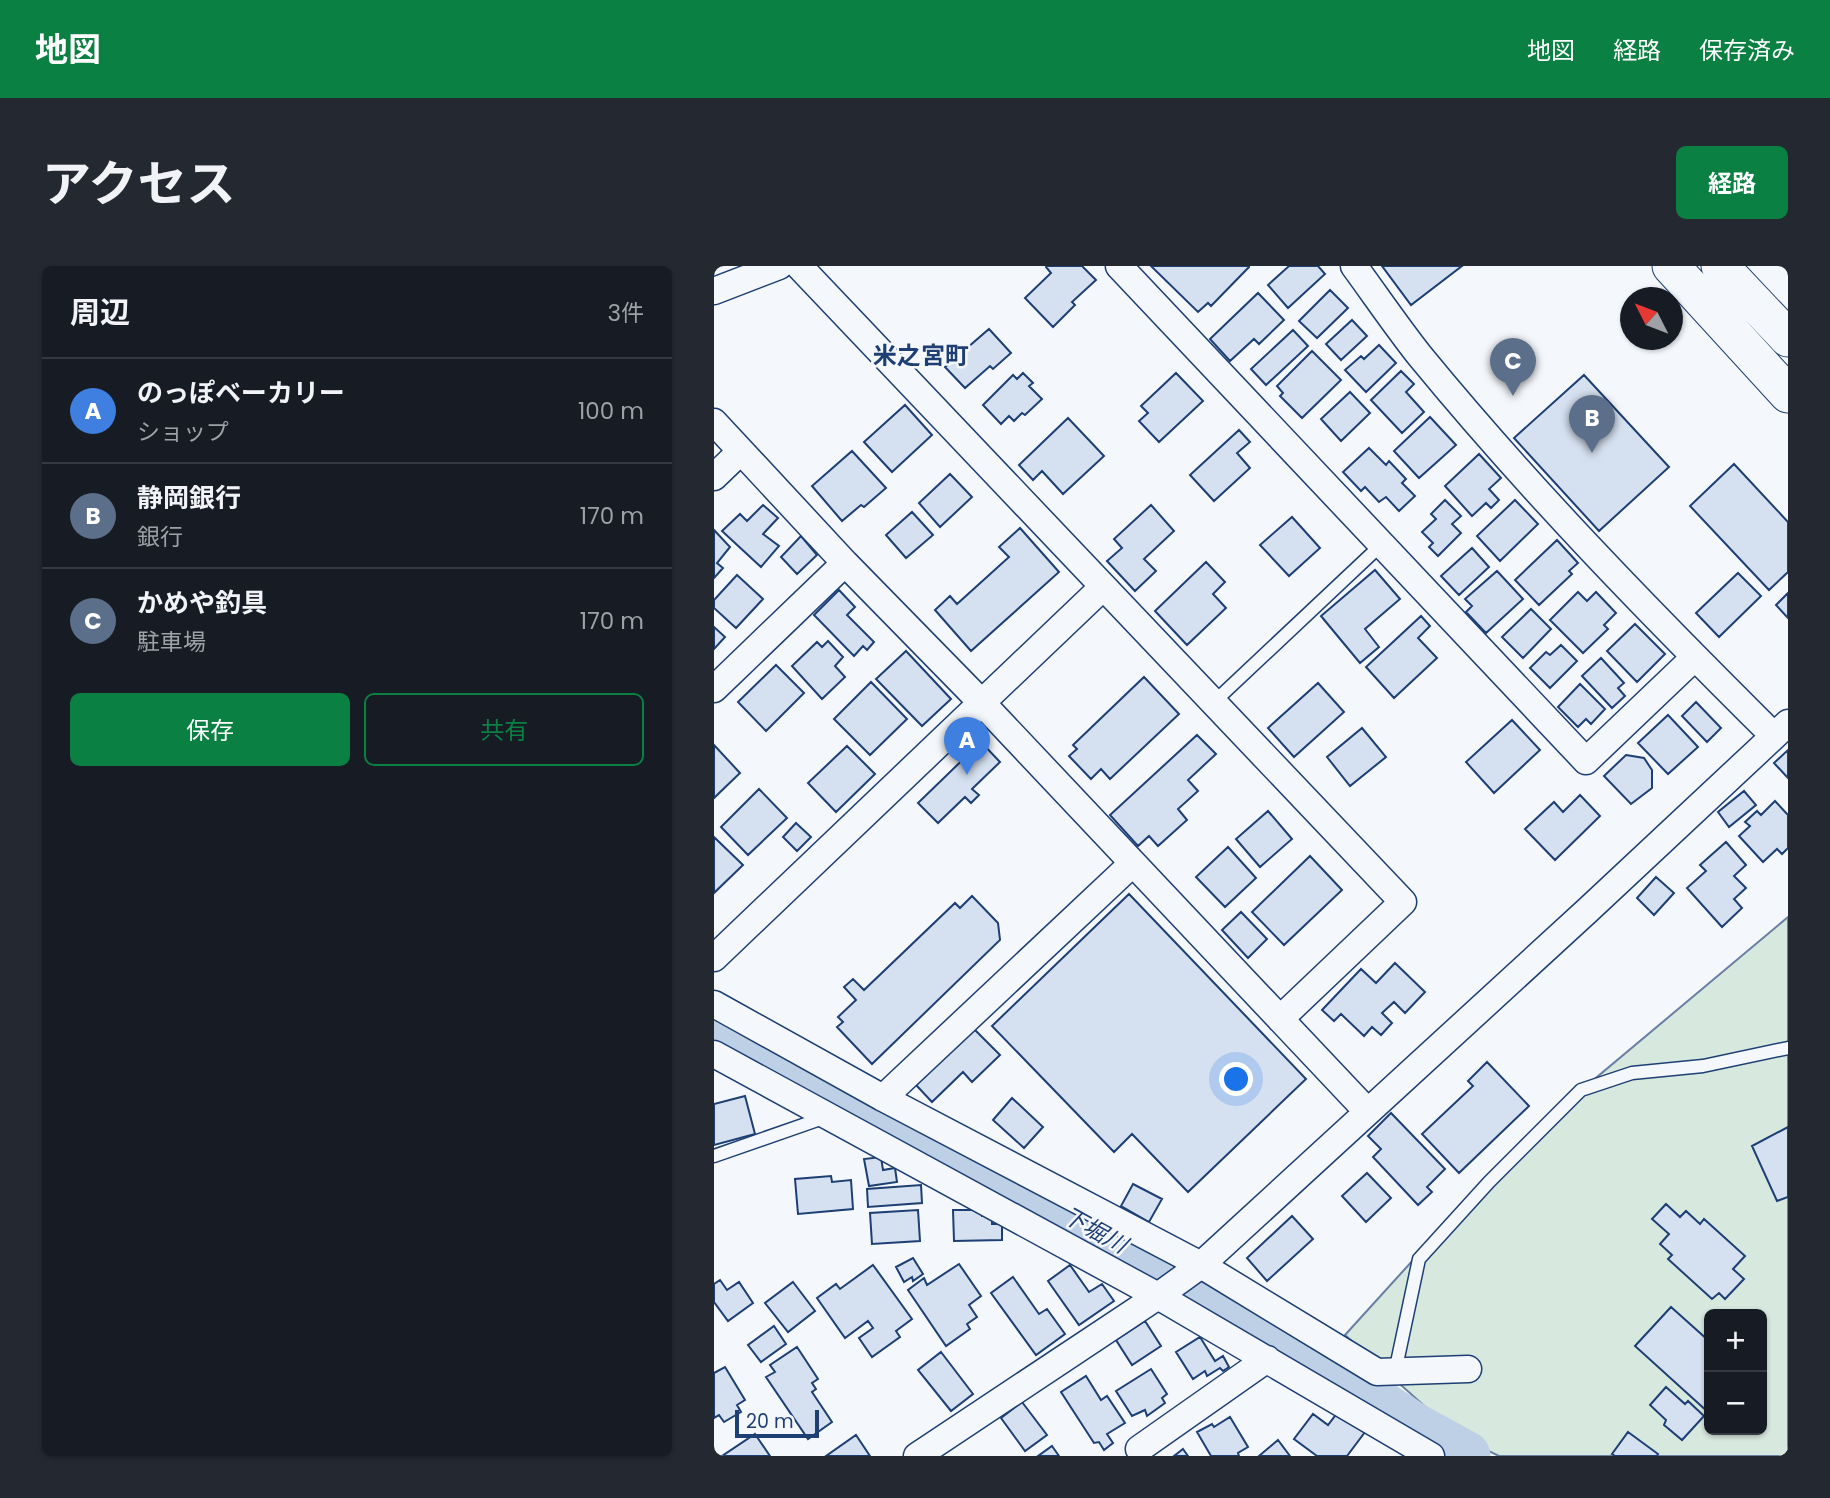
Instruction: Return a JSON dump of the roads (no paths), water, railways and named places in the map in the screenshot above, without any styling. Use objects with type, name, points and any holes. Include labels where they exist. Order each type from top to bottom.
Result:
[{"type":"street","points":[[714,291],[779,266]]},
{"type":"street","points":[[799,266],[1402,902],[1280,1019]]},
{"type":"street","points":[[1119,266],[1586,761],[1695,657]]},
{"type":"street","points":[[917,1456],[1200,1266],[1588,911],[1781,729],[1695,657],[1540,495],[1419,354],[1354,266]]},
{"type":"street","points":[[1671,266],[1788,394]]},
{"type":"street","points":[[1720,266],[1788,338]]},
{"type":"street","points":[[714,422],[1367,1111]]},
{"type":"street","points":[[714,477],[740,452]]},
{"type":"street","points":[[714,689],[845,563]]},
{"type":"street","points":[[714,958],[1103,587]]},
{"type":"street","points":[[883,1097],[1132,864]]},
{"type":"street","points":[[714,1004],[1200,1266],[1377,1372],[1468,1369]]},
{"type":"street","points":[[714,1054],[1159,1295],[1415,1452]]},
{"type":"street","points":[[1139,1449],[1267,1359]]},
{"type":"lane","points":[[1213,703],[1381,545]]},
{"type":"lane","points":[[1395,1372],[1419,1259],[1489,1182],[1581,1090],[1632,1073],[1703,1066],[1788,1048]]},
{"type":"lane","points":[[714,1156],[827,1116]]},
{"type":"waterway","name":"下堀川","points":[[714,1023],[1215,1295],[1412,1427],[1465,1456]]},
{"type":"place","name":"かめや釣具","points":[[1513,396]]},
{"type":"place","name":"静岡銀行","points":[[1592,453]]},
{"type":"place","name":"のっぽベーカリー","points":[[967,775]]},
{"type":"district","name":"米之宮町","points":[[921,356]]}]
